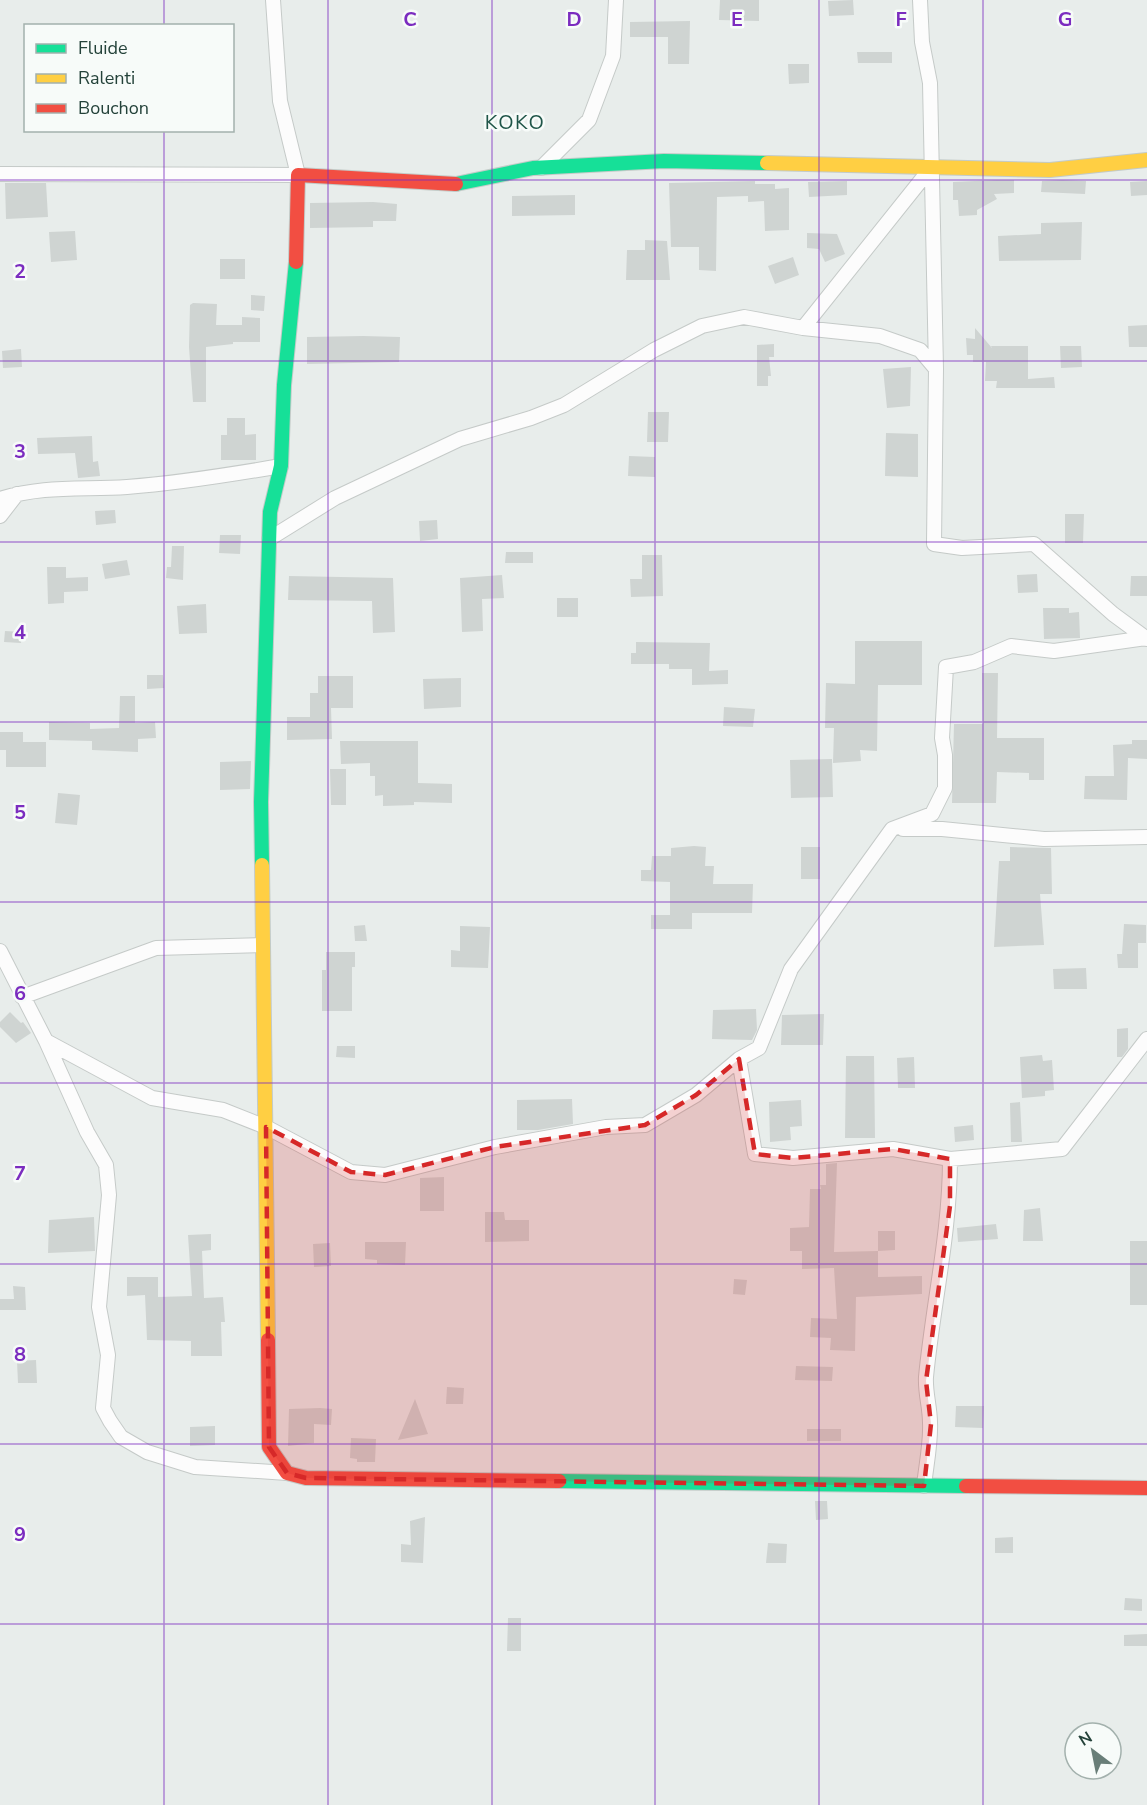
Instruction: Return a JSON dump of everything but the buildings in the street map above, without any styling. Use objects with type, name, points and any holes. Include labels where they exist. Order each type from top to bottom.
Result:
[{"type":"street","points":[[273,0],[280,101],[297,175],[295,286],[284,385],[281,466],[270,512],[261,802],[269,1447],[287,1473]]},
{"type":"street","points":[[541,168],[589,120],[613,56],[616,0]]},
{"type":"street","points":[[920,0],[922,42],[930,83],[930,169],[936,369],[934,544],[962,548],[1034,544],[1113,614],[1147,638]]},
{"type":"street","points":[[0,174],[297,175],[460,184],[541,168],[664,161],[1050,170],[1147,160]]},
{"type":"street","points":[[803,328],[930,169]]},
{"type":"street","points":[[269,539],[335,498],[460,439],[531,418],[564,405],[654,350],[702,327],[744,317],[803,328],[880,336],[920,350],[936,369]]},
{"type":"street","points":[[0,499],[50,488],[98,489],[186,483],[281,466]]},
{"type":"street","points":[[0,516],[17,494]]},
{"type":"street","points":[[45,1041],[152,1098],[223,1110],[266,1126],[351,1172],[385,1175],[495,1147],[606,1127],[645,1125],[696,1095],[739,1059],[759,1048],[791,969],[892,829],[932,814],[945,788],[945,755],[942,738],[946,667],[974,662],[1011,646],[1054,651],[1147,638]]},
{"type":"street","points":[[892,829],[942,829],[1044,838],[1147,837]]},
{"type":"street","points":[[22,997],[156,948],[262,945]]},
{"type":"street","points":[[0,951],[106,1166],[109,1195],[99,1307],[108,1354],[103,1408],[121,1437],[147,1452],[195,1467],[287,1473],[306,1478],[1147,1488]]},
{"type":"street","points":[[739,1059],[755,1154],[792,1158],[893,1149],[950,1159],[1062,1149],[1147,1039]]},
{"type":"street","points":[[924,1486],[930,1424],[926,1381],[934,1303],[945,1248],[950,1206],[950,1159]]},
{"type":"highlighted area","points":[[739,1059],[755,1154],[793,1158],[893,1149],[950,1159],[950,1206],[926,1381],[931,1424],[924,1486],[306,1478],[287,1473],[269,1447],[266,1127],[351,1172],[385,1175],[495,1147],[645,1125],[696,1095]]},
{"type":"traffic: fast","points":[[456,184],[533,168],[664,161],[767,163]]},
{"type":"traffic: fast","points":[[262,865],[261,802],[270,512],[281,466],[284,385],[296,262]]},
{"type":"traffic: fast","points":[[559,1481],[966,1486]]},
{"type":"traffic: slow","points":[[767,163],[1050,170],[1147,160]]},
{"type":"traffic: slow","points":[[262,865],[268,1340]]},
{"type":"traffic: jam","points":[[296,262],[298,175],[456,184]]},
{"type":"traffic: jam","points":[[268,1340],[269,1447],[287,1473],[306,1478],[559,1481]]},
{"type":"traffic: jam","points":[[966,1486],[1147,1488]]},
{"type":"district","name":"KOKO","points":[[515,122]]}]
